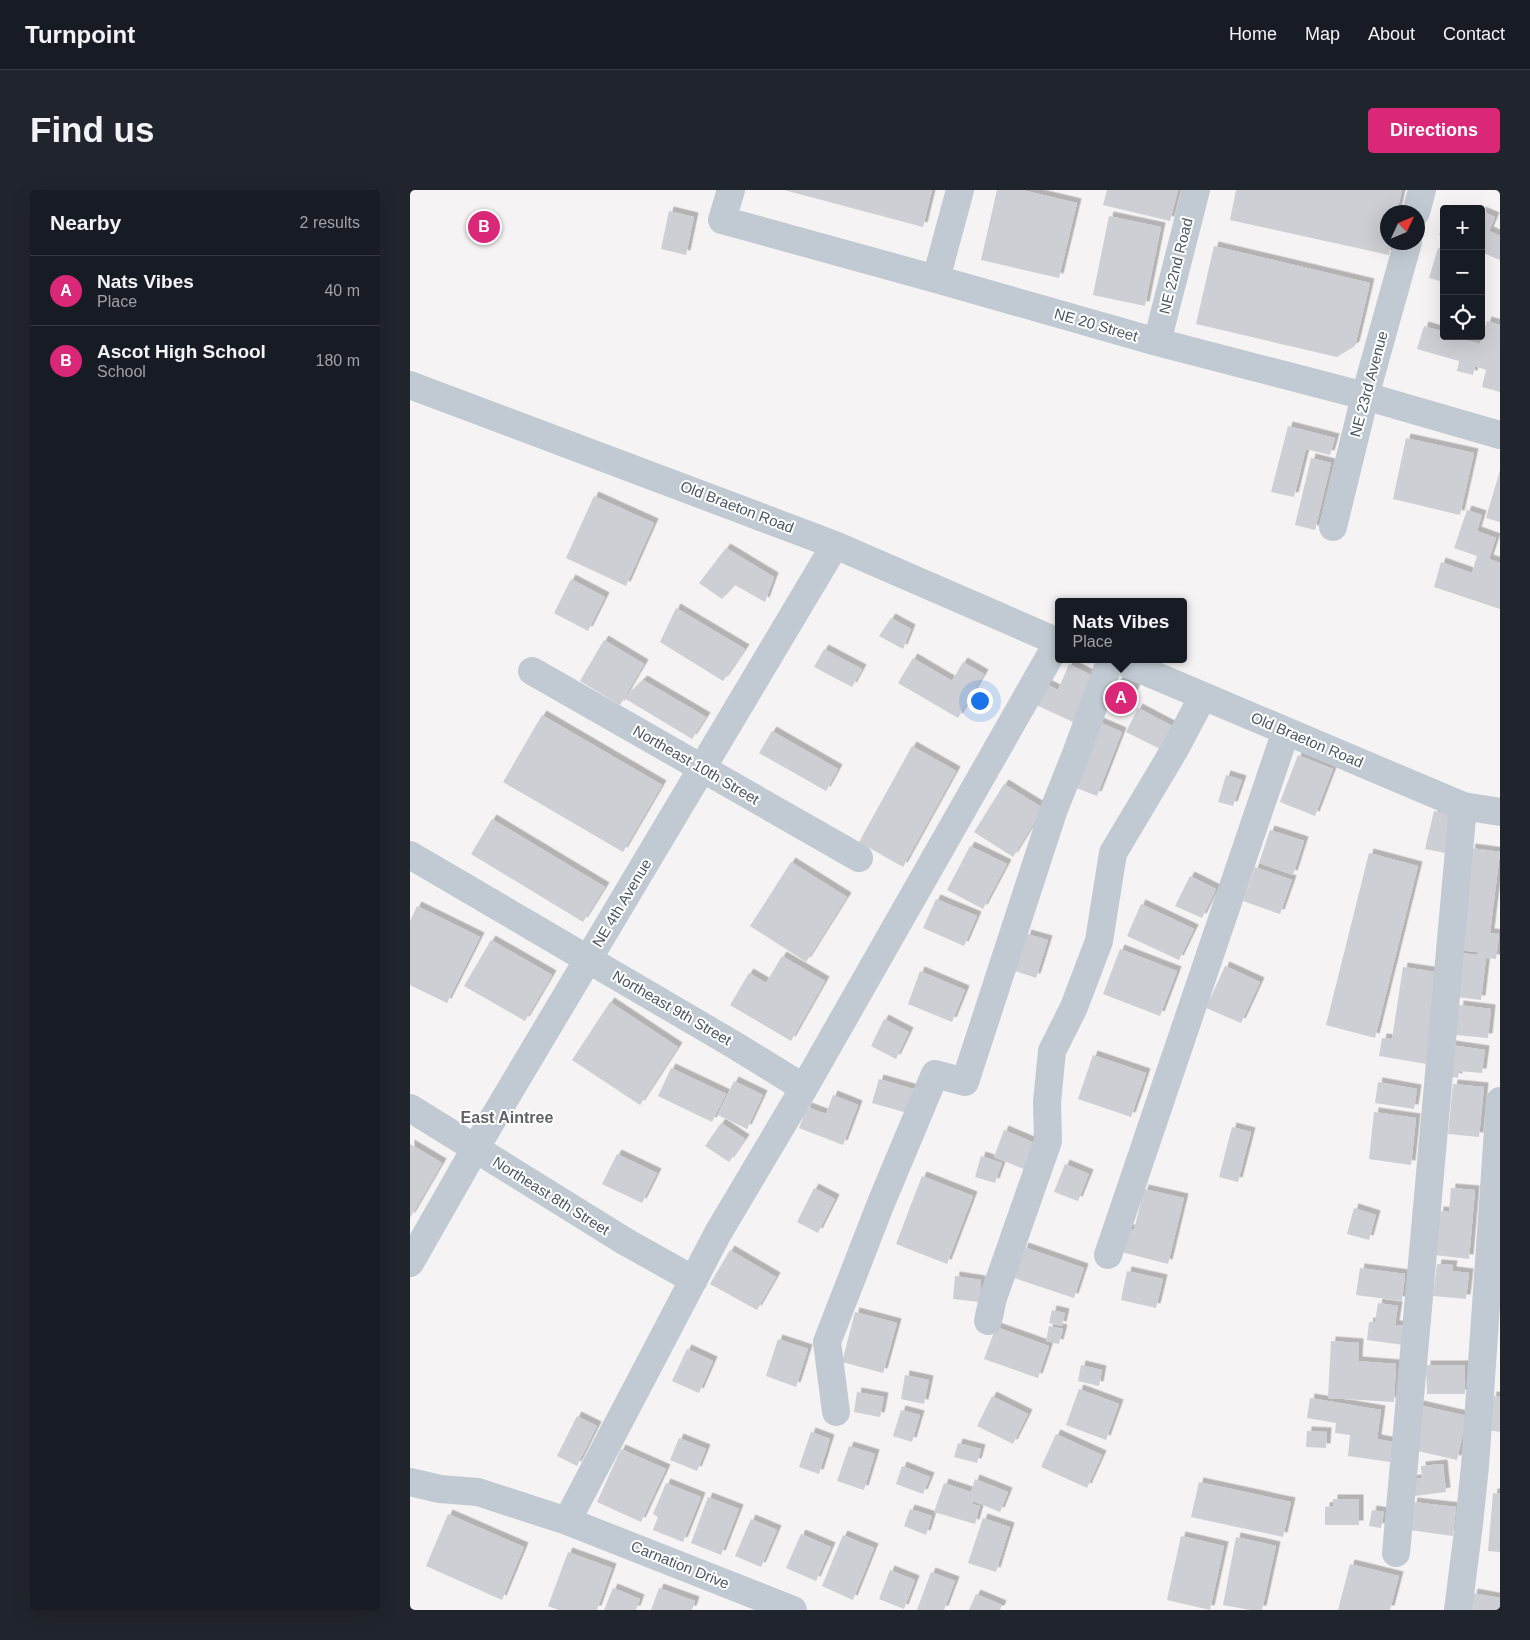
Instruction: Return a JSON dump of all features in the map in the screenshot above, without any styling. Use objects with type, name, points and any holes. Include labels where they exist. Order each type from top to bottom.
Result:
[{"type":"street","name":"NE 20 Street","points":[[731,190],[722,220],[1157,342],[1365,396],[1500,435]]},
{"type":"street","points":[[936,279],[960,190]]},
{"type":"street","name":"NE 22nd Road","points":[[1157,342],[1196,190]]},
{"type":"street","points":[[1418,205],[1422,190]]},
{"type":"street","name":"NE 23rd Avenue","points":[[1332,527],[1365,396],[1406,250]]},
{"type":"street","name":"Old Braeton Road","points":[[410,385],[835,545],[1055,641]]},
{"type":"street","name":"NE 4th Avenue","points":[[410,1263],[475,1149],[835,545]]},
{"type":"street","points":[[567,1521],[718,1233],[804,1088],[1055,647]]},
{"type":"street","points":[[836,1412],[827,1342],[935,1074],[965,1082],[1054,809],[1110,663]]},
{"type":"street","name":"Old Braeton Road","points":[[1125,663],[1463,806],[1500,812]]},
{"type":"street","name":"Northeast 10th Street","points":[[532,671],[859,858]]},
{"type":"street","points":[[988,1321],[993,1298],[1048,1142],[1047,1102],[1052,1051],[1074,1007],[1099,940],[1113,853],[1175,749],[1203,696]]},
{"type":"street","points":[[1108,1255],[1286,731]]},
{"type":"street","points":[[1396,1553],[1463,806]]},
{"type":"street","name":"Northeast 9th Street","points":[[410,855],[736,1046],[804,1088]]},
{"type":"street","points":[[1458,1610],[1470,1524],[1475,1466],[1500,1102]]},
{"type":"street","name":"Northeast 8th Street","points":[[410,1108],[626,1242],[694,1280]]},
{"type":"street","name":"Carnation Drive","points":[[410,1482],[440,1488],[478,1492],[567,1521],[793,1610]]},
{"type":"building","points":[[784,190],[932,190],[923,227]]},
{"type":"building","points":[[997,190],[1022,190],[1077,203],[1059,278],[981,260]]},
{"type":"building","points":[[1107,190],[1178,190],[1170,221],[1103,205]]},
{"type":"building","points":[[1236,190],[1402,190],[1399,205],[1380,205],[1380,250],[1390,250],[1389,255],[1230,220]]},
{"type":"building","points":[[669,211],[694,217],[686,255],[661,249]]},
{"type":"building","points":[[1485,213],[1495,217],[1489,231],[1500,236],[1500,260],[1485,254]]},
{"type":"building","points":[[1109,216],[1161,227],[1145,306],[1093,295]]},
{"type":"building","points":[[1214,246],[1370,283],[1355,346],[1337,357],[1196,324]]},
{"type":"building","points":[[1438,248],[1440,248],[1440,281],[1429,278]]},
{"type":"building","points":[[1487,321],[1500,325],[1500,392],[1482,387],[1486,370],[1475,366],[1473,375],[1457,371],[1459,361],[1417,349],[1424,326],[1440,331],[1440,340],[1465,340],[1480,344],[1481,340],[1485,340]]},
{"type":"building","points":[[1288,426],[1335,438],[1330,455],[1306,449],[1294,497],[1271,492]]},
{"type":"building","points":[[1406,438],[1474,453],[1460,515],[1393,499]]},
{"type":"building","points":[[1311,458],[1331,463],[1315,530],[1295,525]]},
{"type":"building","points":[[1500,470],[1500,522],[1486,518]]},
{"type":"building","points":[[594,496],[654,523],[626,586],[566,558]]},
{"type":"building","points":[[1467,510],[1482,515],[1477,531],[1496,538],[1489,559],[1500,563],[1500,609],[1434,587],[1441,562],[1472,573],[1477,556],[1454,548]]},
{"type":"building","points":[[726,548],[774,577],[765,602],[735,585],[722,599],[699,583]]},
{"type":"building","points":[[571,579],[605,597],[588,631],[554,613]]},
{"type":"building","points":[[676,608],[745,649],[723,681],[660,642]]},
{"type":"building","points":[[891,618],[911,629],[903,649],[879,636]]},
{"type":"building","points":[[604,640],[644,664],[620,705],[580,681]]},
{"type":"building","points":[[824,649],[862,669],[852,687],[814,667]]},
{"type":"building","points":[[913,658],[952,681],[963,662],[984,674],[958,718],[898,683]]},
{"type":"building","points":[[1069,664],[1095,677],[1073,722],[1034,704],[1044,683],[1058,690]]},
{"type":"building","points":[[643,680],[706,717],[692,739],[624,698]]},
{"type":"building","points":[[1118,681],[1136,688],[1125,715],[1107,708]]},
{"type":"building","points":[[1138,708],[1176,728],[1164,751],[1126,732]]},
{"type":"building","points":[[542,715],[662,785],[623,852],[503,782]]},
{"type":"building","points":[[1099,722],[1122,732],[1097,796],[1074,787]]},
{"type":"building","points":[[772,731],[838,769],[826,791],[759,753]]},
{"type":"building","points":[[912,746],[956,771],[903,867],[859,842]]},
{"type":"building","points":[[1298,755],[1333,769],[1315,816],[1280,802]]},
{"type":"building","points":[[1226,775],[1242,780],[1233,806],[1218,802]]},
{"type":"building","points":[[1004,784],[1043,808],[1013,857],[974,832]]},
{"type":"building","points":[[1434,811],[1454,815],[1445,853],[1425,849]]},
{"type":"building","points":[[492,819],[605,887],[583,922],[471,854]]},
{"type":"building","points":[[1270,830],[1304,841],[1293,875],[1259,863]]},
{"type":"building","points":[[970,846],[1007,864],[983,909],[947,890]]},
{"type":"building","points":[[1471,848],[1500,852],[1490,933],[1499,934],[1496,959],[1486,958],[1481,1000],[1449,996],[1454,952],[1477,955],[1477,952],[1459,950]]},
{"type":"building","points":[[1369,853],[1418,866],[1375,1038],[1326,1025]]},
{"type":"building","points":[[791,862],[847,897],[806,962],[750,926]]},
{"type":"building","points":[[1255,867],[1292,880],[1280,914],[1243,901]]},
{"type":"building","points":[[1190,876],[1216,889],[1202,918],[1175,906]]},
{"type":"building","points":[[936,899],[977,916],[964,946],[923,928]]},
{"type":"building","points":[[1141,904],[1194,929],[1179,960],[1127,936]]},
{"type":"building","points":[[417,906],[480,937],[447,1003],[410,985],[410,921]]},
{"type":"building","points":[[1027,934],[1048,940],[1036,978],[1015,971]]},
{"type":"building","points":[[491,940],[552,975],[525,1021],[464,986]]},
{"type":"building","points":[[1120,949],[1177,971],[1160,1016],[1103,994]]},
{"type":"building","points":[[782,956],[825,981],[791,1041],[730,1005],[749,973],[766,983]]},
{"type":"building","points":[[1225,966],[1260,982],[1241,1023],[1206,1008]]},
{"type":"building","points":[[1403,967],[1442,973],[1427,1064],[1379,1056],[1382,1038],[1392,1039]]},
{"type":"building","points":[[920,971],[965,990],[952,1022],[908,1004]]},
{"type":"building","points":[[610,1002],[678,1047],[640,1105],[572,1060]]},
{"type":"building","points":[[1459,1005],[1491,1009],[1488,1038],[1456,1035]]},
{"type":"building","points":[[884,1019],[909,1032],[896,1059],[871,1046]]},
{"type":"building","points":[[1451,1045],[1485,1050],[1482,1073],[1459,1071],[1458,1078],[1448,1076]]},
{"type":"building","points":[[1093,1055],[1146,1073],[1131,1117],[1078,1099]]},
{"type":"building","points":[[671,1068],[726,1094],[712,1122],[658,1096]]},
{"type":"building","points":[[879,1079],[917,1090],[911,1114],[872,1103]]},
{"type":"building","points":[[734,1081],[763,1095],[747,1129],[718,1115]]},
{"type":"building","points":[[1378,1082],[1417,1089],[1414,1109],[1375,1103]]},
{"type":"building","points":[[1453,1084],[1484,1087],[1479,1137],[1448,1134]]},
{"type":"building","points":[[833,1095],[858,1105],[843,1145],[799,1128],[807,1107],[826,1114]]},
{"type":"building","points":[[1374,1112],[1416,1118],[1411,1165],[1369,1159]]},
{"type":"building","points":[[721,1123],[745,1139],[729,1162],[705,1146]]},
{"type":"building","points":[[1232,1127],[1251,1132],[1238,1182],[1219,1177]]},
{"type":"building","points":[[1004,1130],[1037,1144],[1026,1170],[994,1157]]},
{"type":"building","points":[[410,1144],[442,1163],[410,1218]]},
{"type":"building","points":[[617,1154],[657,1173],[642,1203],[602,1184]]},
{"type":"building","points":[[981,1156],[1002,1163],[995,1183],[975,1177]]},
{"type":"building","points":[[1065,1164],[1089,1174],[1078,1201],[1054,1192]]},
{"type":"building","points":[[922,1176],[973,1196],[947,1264],[896,1244]]},
{"type":"building","points":[[814,1188],[835,1199],[818,1233],[797,1222]]},
{"type":"building","points":[[1451,1188],[1475,1190],[1469,1259],[1435,1255],[1439,1211],[1449,1212]]},
{"type":"building","points":[[1144,1189],[1184,1198],[1168,1264],[1118,1251],[1124,1228],[1134,1230]]},
{"type":"building","points":[[1354,1208],[1376,1215],[1369,1240],[1347,1234]]},
{"type":"building","points":[[1024,1247],[1084,1268],[1074,1298],[1014,1278]]},
{"type":"building","points":[[730,1250],[776,1277],[757,1310],[710,1284]]},
{"type":"building","points":[[1437,1264],[1453,1265],[1452,1271],[1469,1273],[1466,1299],[1433,1296]]},
{"type":"building","points":[[1360,1268],[1405,1274],[1402,1301],[1356,1295]]},
{"type":"building","points":[[1127,1271],[1163,1279],[1156,1308],[1121,1300]]},
{"type":"building","points":[[955,1276],[981,1280],[979,1302],[953,1299]]},
{"type":"building","points":[[1378,1303],[1398,1306],[1395,1325],[1406,1326],[1404,1345],[1367,1340],[1369,1322],[1375,1322]]},
{"type":"building","points":[[1052,1310],[1065,1313],[1062,1326],[1049,1323]]},
{"type":"building","points":[[855,1312],[897,1323],[883,1373],[842,1362]]},
{"type":"building","points":[[1049,1326],[1063,1329],[1059,1344],[1046,1341]]},
{"type":"building","points":[[996,1327],[1049,1346],[1038,1378],[984,1359]]},
{"type":"building","points":[[778,1339],[808,1349],[796,1387],[766,1376]]},
{"type":"building","points":[[1331,1341],[1359,1343],[1358,1361],[1396,1364],[1394,1402],[1328,1398]]},
{"type":"building","points":[[687,1349],[713,1361],[699,1393],[672,1381]]},
{"type":"building","points":[[1081,1365],[1102,1370],[1099,1386],[1078,1381]]},
{"type":"building","points":[[1426,1365],[1465,1365],[1465,1394],[1427,1394]]},
{"type":"building","points":[[905,1375],[929,1380],[924,1404],[901,1399]]},
{"type":"building","points":[[1079,1389],[1119,1404],[1106,1440],[1066,1425]]},
{"type":"building","points":[[857,1392],[884,1397],[880,1417],[854,1412]]},
{"type":"building","points":[[992,1396],[1028,1414],[1013,1444],[977,1426]]},
{"type":"building","points":[[1492,1396],[1500,1397],[1500,1432],[1488,1430]]},
{"type":"building","points":[[1310,1398],[1381,1410],[1377,1439],[1393,1442],[1390,1462],[1348,1456],[1350,1435],[1335,1433],[1336,1423],[1307,1418]]},
{"type":"building","points":[[1419,1405],[1467,1416],[1457,1460],[1409,1449]]},
{"type":"building","points":[[901,1410],[920,1415],[912,1442],[893,1436]]},
{"type":"building","points":[[577,1416],[597,1426],[577,1466],[557,1456]]},
{"type":"building","points":[[1307,1431],[1327,1432],[1326,1448],[1306,1447]]},
{"type":"building","points":[[811,1432],[830,1439],[819,1474],[799,1467]]},
{"type":"building","points":[[1056,1434],[1102,1455],[1087,1488],[1041,1467]]},
{"type":"building","points":[[679,1438],[706,1449],[697,1471],[670,1460]]},
{"type":"building","points":[[958,1443],[981,1449],[977,1463],[954,1457]]},
{"type":"building","points":[[849,1446],[875,1454],[864,1490],[837,1481]]},
{"type":"building","points":[[621,1449],[666,1469],[641,1522],[597,1502]]},
{"type":"building","points":[[1443,1464],[1446,1492],[1407,1497],[1405,1481],[1422,1478],[1421,1466]]},
{"type":"building","points":[[902,1466],[930,1477],[923,1494],[896,1484]]},
{"type":"building","points":[[975,1479],[1008,1492],[1000,1512],[973,1501],[972,1504],[980,1506],[975,1524],[934,1512],[944,1483],[971,1492]]},
{"type":"building","points":[[1199,1482],[1291,1502],[1283,1537],[1191,1517]]},
{"type":"building","points":[[666,1483],[701,1497],[683,1542],[653,1530],[658,1517],[653,1514]]},
{"type":"building","points":[[1493,1493],[1500,1494],[1500,1552],[1488,1551]]},
{"type":"building","points":[[708,1497],[739,1509],[721,1555],[691,1543]]},
{"type":"building","points":[[1333,1499],[1359,1499],[1359,1525],[1325,1525],[1325,1507],[1333,1506]]},
{"type":"building","points":[[1413,1502],[1456,1507],[1453,1536],[1409,1530]]},
{"type":"building","points":[[910,1509],[932,1516],[926,1535],[904,1526]]},
{"type":"building","points":[[1372,1510],[1384,1512],[1381,1528],[1369,1526]]},
{"type":"building","points":[[448,1514],[524,1547],[502,1600],[426,1566]]},
{"type":"building","points":[[983,1518],[1010,1527],[996,1572],[968,1563]]},
{"type":"building","points":[[751,1519],[777,1530],[761,1567],[735,1556]]},
{"type":"building","points":[[801,1534],[831,1547],[816,1581],[786,1568]]},
{"type":"building","points":[[843,1535],[874,1548],[853,1600],[822,1586]]},
{"type":"building","points":[[1181,1536],[1224,1546],[1210,1610],[1167,1600]]},
{"type":"building","points":[[1236,1537],[1276,1546],[1262,1610],[1250,1610],[1223,1605]]},
{"type":"building","points":[[568,1552],[612,1568],[597,1610],[558,1610],[548,1606]]},
{"type":"building","points":[[1350,1564],[1399,1576],[1390,1610],[1338,1610]]},
{"type":"building","points":[[890,1570],[915,1580],[904,1609],[879,1599]]},
{"type":"building","points":[[931,1572],[955,1581],[944,1610],[917,1610]]},
{"type":"building","points":[[613,1588],[640,1599],[636,1610],[604,1610]]},
{"type":"building","points":[[659,1588],[695,1601],[692,1610],[651,1610]]},
{"type":"building","points":[[1473,1593],[1500,1598],[1500,1610],[1470,1610]]},
{"type":"building","points":[[976,1594],[1002,1605],[1000,1610],[969,1610]]},
{"type":"place","name":"Ascot High School","points":[[484,227]]},
{"type":"place","name":"Nats Vibes","points":[[1121,698]]},
{"type":"district","name":"East Aintree","points":[[507,1117]]}]
